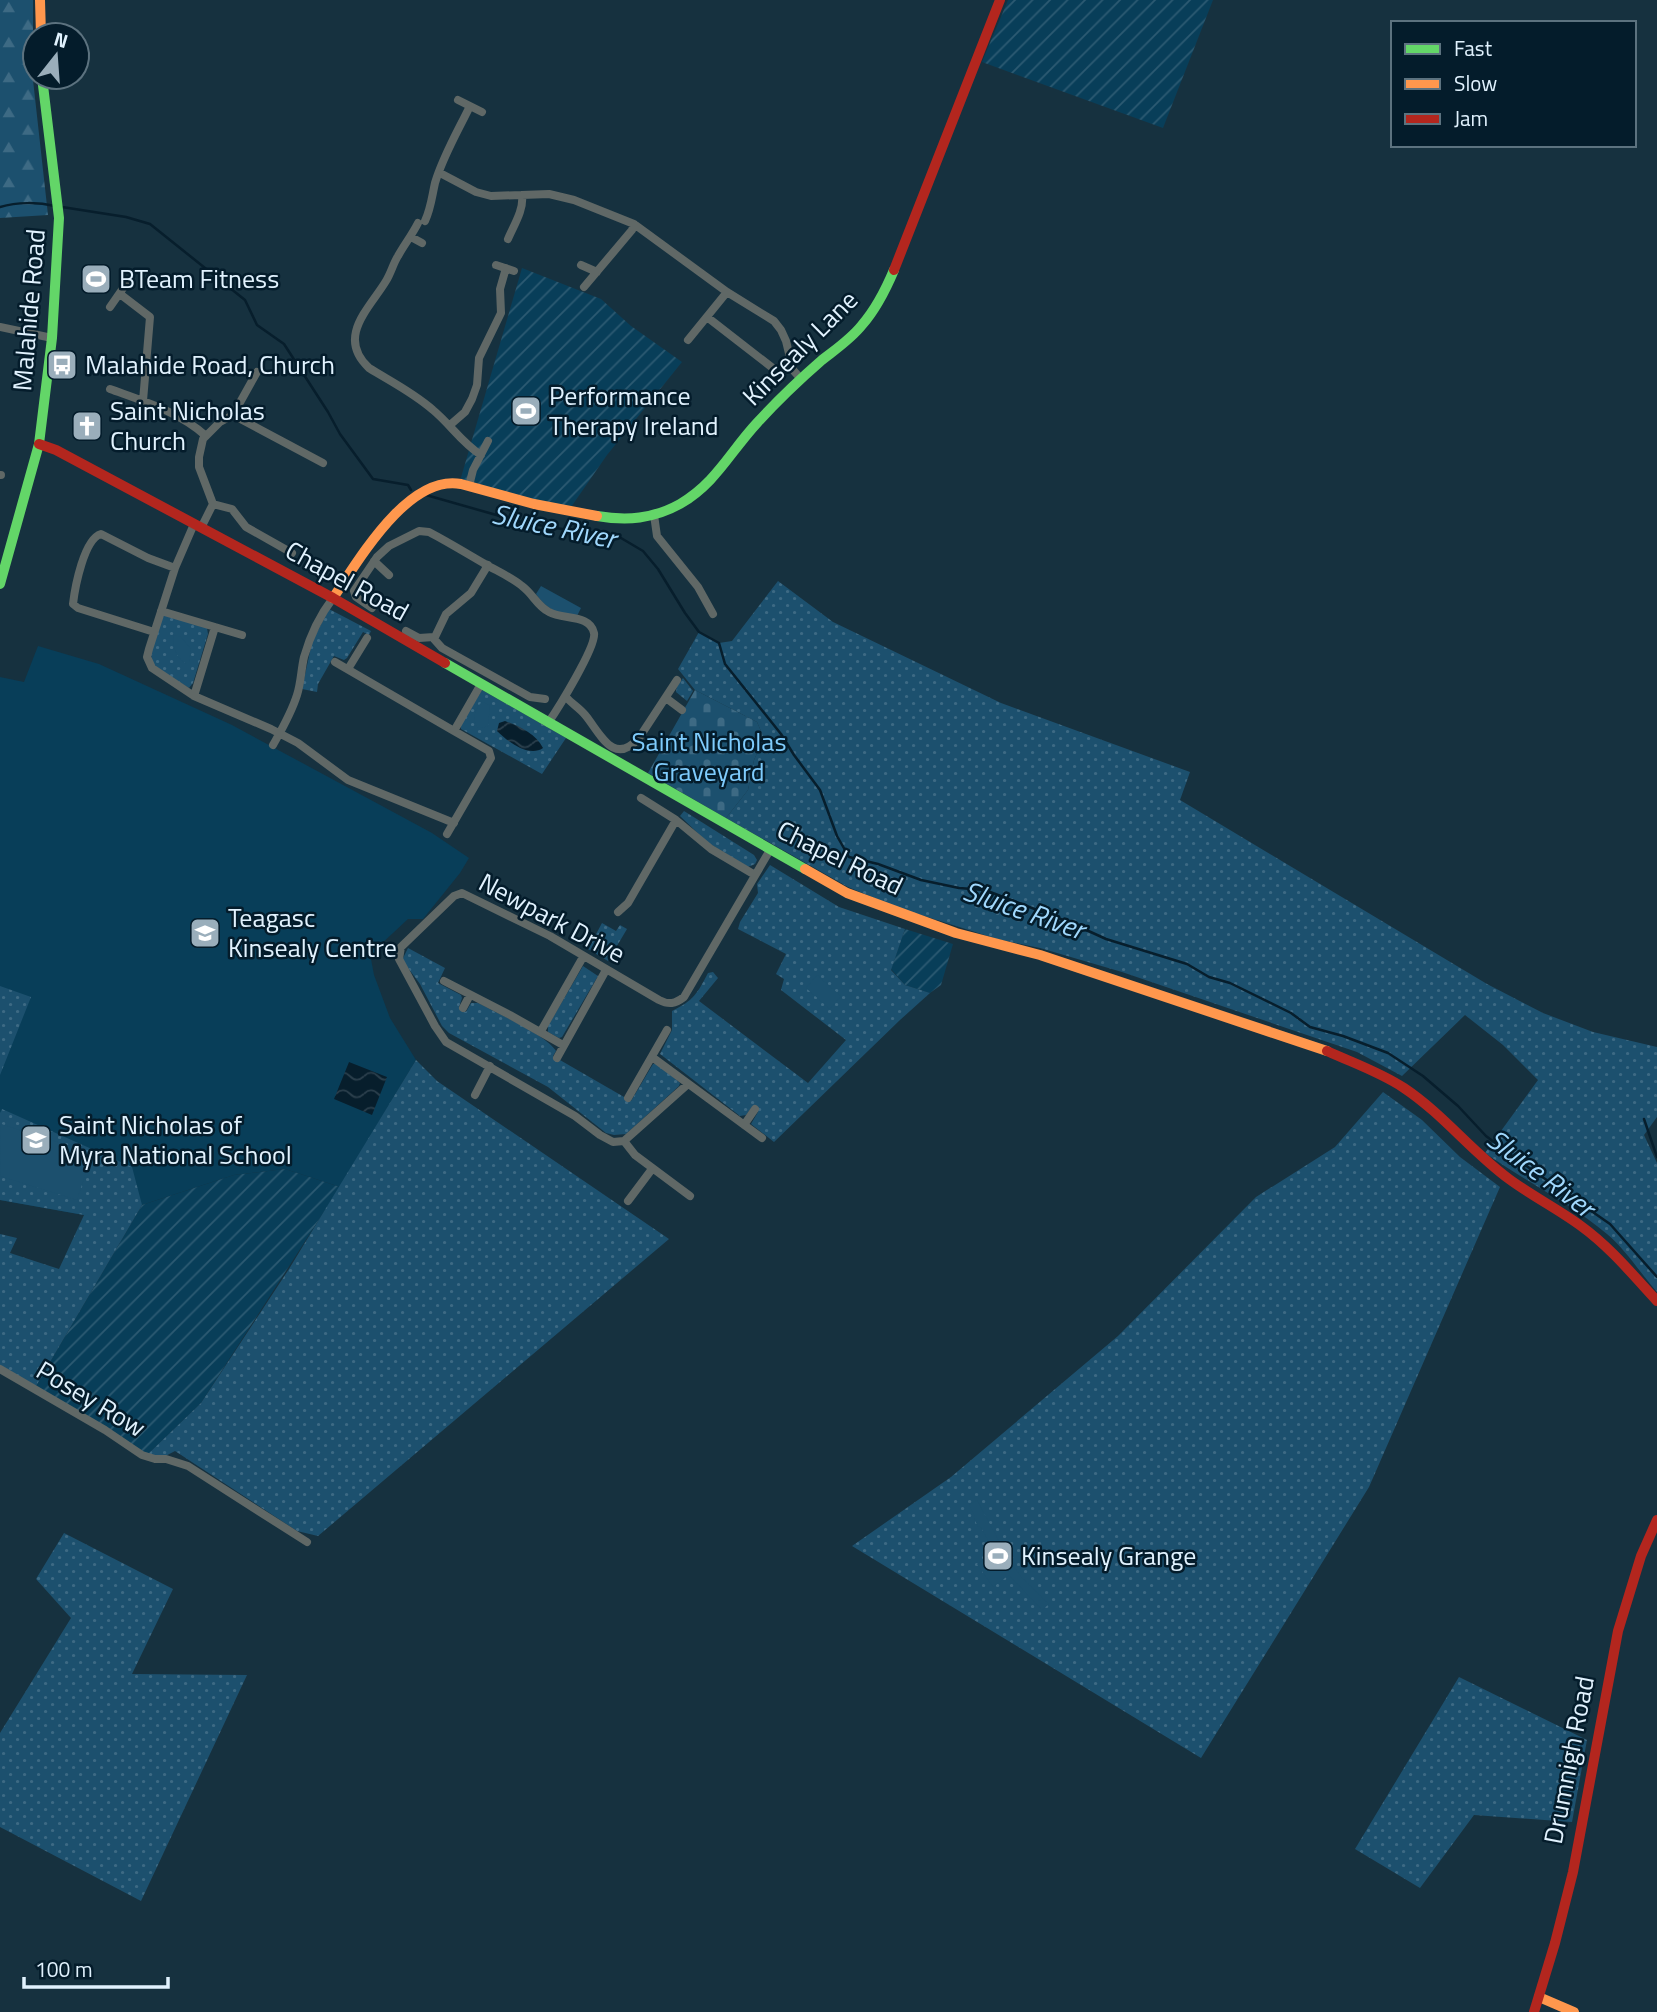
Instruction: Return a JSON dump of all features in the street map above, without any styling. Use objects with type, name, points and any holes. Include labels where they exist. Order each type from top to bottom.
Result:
[{"type":"street","points":[[40,0],[41,21]]},
{"type":"street","name":"Kinsealy Lane","points":[[333,597],[403,505],[438,483],[469,485],[567,511],[636,518],[654,515],[688,498],[710,481],[756,425],[801,379],[862,325],[888,284],[1000,0]]},
{"type":"street","name":"Malahide Road","points":[[0,584],[39,444],[52,338],[59,218],[44,91]]},
{"type":"street","points":[[458,100],[482,112]]},
{"type":"street","points":[[470,106],[436,182],[429,211],[399,253],[386,281],[362,314],[355,338],[362,362],[416,397],[481,455]]},
{"type":"street","points":[[440,173],[475,192],[491,196],[549,194],[574,200],[634,223],[727,292],[774,321],[790,351],[793,370],[801,379]]},
{"type":"street","points":[[508,239],[521,208],[522,195]]},
{"type":"street","points":[[584,287],[632,230],[634,223]]},
{"type":"street","points":[[411,237],[422,243]]},
{"type":"street","points":[[450,425],[461,416],[472,399],[477,385],[479,358],[500,313],[500,289],[510,270],[496,265]]},
{"type":"street","points":[[581,265],[597,272]]},
{"type":"street","points":[[110,307],[127,285]]},
{"type":"street","points":[[688,340],[727,292]]},
{"type":"street","points":[[120,293],[150,317],[142,401]]},
{"type":"street","points":[[707,317],[774,369]]},
{"type":"street","points":[[0,327],[52,338]]},
{"type":"street","points":[[213,504],[199,467],[200,449],[206,436],[220,422],[233,415],[257,372]]},
{"type":"street","points":[[110,389],[186,420],[206,436]]},
{"type":"street","points":[[233,415],[323,463]]},
{"type":"street","points":[[469,485],[488,441]]},
{"type":"street","name":"Chapel Road","points":[[39,444],[56,450],[333,597],[847,893],[956,933],[1040,955],[1169,997],[1326,1051],[1380,1074],[1405,1088],[1509,1179],[1581,1226],[1605,1246],[1657,1301]]},
{"type":"street","points":[[213,504],[175,568],[147,657],[149,664],[194,696],[298,743],[348,780],[454,823]]},
{"type":"street","points":[[213,504],[232,509],[246,527],[292,553]]},
{"type":"street","points":[[654,515],[657,536],[698,587],[713,614]]},
{"type":"street","points":[[372,608],[356,597],[354,591],[374,561],[389,546],[422,530],[524,587],[546,611],[557,616],[583,620],[592,627],[594,641],[566,696],[548,723]]},
{"type":"street","points":[[155,632],[78,608],[73,604],[85,555],[95,536],[101,534],[175,568]]},
{"type":"street","points":[[374,561],[389,575]]},
{"type":"street","points":[[488,565],[476,588],[446,614],[434,637],[436,643],[519,691],[536,699],[545,699]]},
{"type":"street","points":[[273,745],[293,706],[305,654],[333,597]]},
{"type":"street","points":[[161,611],[242,635]]},
{"type":"street","points":[[194,696],[215,627]]},
{"type":"street","points":[[406,631],[419,638],[434,637]]},
{"type":"street","points":[[348,669],[367,638]]},
{"type":"street","points":[[335,662],[491,754],[447,834]]},
{"type":"street","points":[[566,696],[580,709],[607,744],[624,750],[634,744],[677,680]]},
{"type":"street","points":[[454,731],[481,684]]},
{"type":"street","points":[[666,698],[682,710]]},
{"type":"street","points":[[641,798],[676,820],[711,849],[755,875]]},
{"type":"street","points":[[618,912],[628,903],[676,820]]},
{"type":"street","name":"Newpark Drive","points":[[624,1141],[613,1142],[600,1136],[575,1116],[446,1042],[399,959],[401,947],[454,896],[462,893],[550,936],[659,1000],[677,1003],[684,997],[769,850]]},
{"type":"street","points":[[541,1031],[583,957]]},
{"type":"street","points":[[557,1058],[606,970]]},
{"type":"street","points":[[444,981],[563,1045]]},
{"type":"street","points":[[463,1008],[470,995]]},
{"type":"street","points":[[628,1098],[667,1030]]},
{"type":"street","points":[[652,1057],[762,1138]]},
{"type":"street","points":[[475,1095],[490,1066]]},
{"type":"street","points":[[688,1084],[624,1141],[635,1155],[690,1196]]},
{"type":"street","points":[[744,1125],[755,1110]]},
{"type":"street","points":[[628,1201],[652,1169]]},
{"type":"street","name":"Posey Row","points":[[0,1369],[105,1430],[142,1455],[155,1459],[166,1458],[188,1466],[307,1542]]},
{"type":"street","name":"Drumnigh Road","points":[[1534,2012],[1557,1932],[1582,1827],[1607,1679],[1627,1596],[1638,1562],[1657,1520]]},
{"type":"street","points":[[1539,1997],[1574,2012]]},
{"type":"shaded area","points":[[1008,0],[1213,0],[1163,128],[982,62]]},
{"type":"shaded area","points":[[522,268],[601,299],[631,326],[682,362],[607,455],[569,510],[460,481]]},
{"type":"shaded area","name":"Teagasc Kinsealy Centre","points":[[38,646],[99,664],[232,725],[432,833],[469,858],[423,919],[408,919],[378,947],[371,959],[390,1018],[416,1060],[340,1187],[285,1169],[234,1175],[142,1205],[84,1215],[0,1200],[0,677],[24,682]]},
{"type":"shaded area","points":[[905,929],[953,944],[941,985],[930,993],[905,985],[891,969]]},
{"type":"shaded area","points":[[285,1169],[340,1187],[201,1403],[146,1456],[36,1386],[142,1205],[234,1175]]},
{"type":"green space","points":[[0,0],[33,0],[33,21],[21,21],[21,91],[34,91],[48,215],[0,218]]},
{"type":"green space","points":[[778,581],[833,622],[1001,703],[1190,772],[1180,800],[1487,984],[1543,1013],[1593,1032],[1657,1047],[1657,1117],[1644,1135],[1657,1163],[1657,1292],[1607,1234],[1578,1212],[1485,1153],[1538,1080],[1503,1045],[1465,1015],[1402,1076],[1357,1052],[1122,972],[1040,948],[997,939],[896,907],[848,887],[726,818],[748,790],[754,760],[764,738],[757,722],[695,690],[678,669],[699,632],[719,643],[732,641]]},
{"type":"green space","points":[[541,586],[581,608],[577,616],[559,613],[544,604],[536,594]]},
{"type":"green space","points":[[329,609],[371,631],[369,635],[363,632],[347,658],[344,660],[334,656],[318,684],[317,692],[302,689],[312,642]]},
{"type":"green space","points":[[165,615],[207,628],[208,634],[193,683],[189,688],[152,663],[151,653],[162,617]]},
{"type":"green space","points":[[174,635],[181,637],[191,649],[187,664],[176,652]]},
{"type":"green space","points":[[683,678],[693,691],[687,701],[676,692]]},
{"type":"green space","points":[[482,690],[566,738],[542,774],[461,729]]},
{"type":"green space","name":"Saint Nicholas Graveyard","points":[[695,690],[757,722],[764,738],[754,760],[748,790],[726,818],[648,773]]},
{"type":"green space","points":[[482,702],[490,705],[488,726],[482,728],[475,724],[475,717]]},
{"type":"green space","points":[[684,811],[754,855],[757,860],[755,864],[748,867],[707,842],[680,816]]},
{"type":"green space","points":[[770,865],[839,907],[905,929],[891,970],[905,985],[930,993],[774,1142],[751,1124],[758,1112],[752,1107],[746,1115],[740,1116],[660,1054],[672,1030],[672,1011],[690,1000],[708,973],[713,972],[718,978],[699,1001],[808,1083],[846,1040],[781,990],[784,979],[776,974],[786,954],[738,929],[758,893],[757,884]]},
{"type":"green space","points":[[602,923],[616,931],[620,925],[627,929],[608,961],[588,949]]},
{"type":"green space","points":[[408,948],[445,968],[438,983],[461,995],[459,1007],[466,1012],[471,1003],[478,1003],[520,1025],[551,1045],[556,1051],[553,1056],[631,1101],[653,1064],[657,1064],[678,1081],[679,1086],[626,1134],[606,1133],[548,1087],[449,1033],[442,1026],[420,984],[402,960]]},
{"type":"green space","points":[[583,966],[598,976],[559,1038],[548,1032],[548,1026]]},
{"type":"green space","points":[[817,975],[841,996],[830,1009],[806,988]]},
{"type":"green space","points":[[0,986],[31,997],[0,1075]]},
{"type":"green space","points":[[416,1060],[437,1081],[669,1239],[318,1536],[297,1531],[175,1451],[156,1461],[146,1456],[201,1403],[289,1269]]},
{"type":"green space","points":[[1383,1092],[1422,1120],[1460,1157],[1500,1187],[1369,1487],[1201,1758],[852,1546],[951,1477],[1118,1336],[1256,1197],[1335,1147]]},
{"type":"green space","points":[[2,1109],[132,1167],[142,1205],[36,1386],[0,1365],[0,1234],[17,1238],[10,1253],[59,1269],[84,1215],[0,1200]]},
{"type":"green space","points":[[1,1124],[92,1153],[77,1200],[0,1176]]},
{"type":"green space","name":"Kinsealy Grange","points":[[977,1500],[1021,1577],[1049,1604],[1042,1610],[1009,1575],[993,1587],[977,1564],[995,1552],[980,1526],[978,1527],[969,1505]]},
{"type":"green space","points":[[64,1533],[173,1589],[132,1674],[247,1675],[141,1901],[0,1827],[0,1733],[71,1618],[36,1579]]},
{"type":"green space","points":[[1459,1677],[1587,1740],[1572,1822],[1474,1815],[1420,1888],[1355,1849]]},
{"type":"water","points":[[505,721],[532,735],[543,748],[537,751],[525,750],[506,739],[497,731],[499,723]]},
{"type":"water","points":[[349,1062],[387,1077],[372,1115],[334,1099]]},
{"type":"waterway","points":[[0,207],[28,203],[55,206]]},
{"type":"waterway","name":"Sluice River","points":[[62,207],[126,217],[150,224],[245,300],[257,325],[284,344],[340,434],[373,479],[408,485],[411,490]]},
{"type":"waterway","points":[[764,396],[775,383]]},
{"type":"waterway","name":"Sluice River","points":[[426,495],[521,522],[621,538],[643,551],[658,569],[699,632],[719,643],[725,664],[781,734],[820,790],[837,836],[849,857],[878,864],[921,880],[985,890],[1106,939],[1187,964],[1209,977],[1230,983],[1291,1013],[1310,1027],[1388,1053],[1423,1076],[1458,1106],[1486,1136],[1610,1224],[1657,1277]]},
{"type":"waterway","name":"Sluice River","points":[[1644,1119],[1657,1157]]},
{"type":"traffic: fast","points":[[0,584],[39,444],[52,338],[59,218],[44,91]]},
{"type":"traffic: fast","points":[[597,516],[650,516],[693,496],[713,477],[747,434],[780,399],[858,330],[876,306],[894,270]]},
{"type":"traffic: fast","points":[[445,663],[805,869]]},
{"type":"traffic: slow","points":[[40,0],[41,21]]},
{"type":"traffic: slow","points":[[333,598],[387,523],[422,492],[441,484],[461,484],[534,504],[597,516]]},
{"type":"traffic: slow","points":[[805,869],[847,893],[956,933],[1040,955],[1327,1051]]},
{"type":"traffic: slow","points":[[1539,1997],[1574,2012]]},
{"type":"traffic: jam","points":[[894,270],[1000,0]]},
{"type":"traffic: jam","points":[[39,444],[56,450],[333,598],[445,663]]},
{"type":"traffic: jam","points":[[1327,1051],[1386,1077],[1418,1098],[1495,1168],[1592,1234],[1657,1301]]},
{"type":"traffic: jam","points":[[1534,2012],[1573,1872],[1618,1631],[1641,1556],[1657,1520]]},
{"type":"place","name":"BTeam Fitness","points":[[96,279]]},
{"type":"place","name":"Malahide Road, Church","points":[[62,365]]},
{"type":"place","name":"Performance Therapy Ireland","points":[[526,411]]},
{"type":"place","name":"Saint Nicholas Church","points":[[87,426]]},
{"type":"place","name":"Teagasc Kinsealy Centre","points":[[205,933]]},
{"type":"place","name":"Saint Nicholas of Myra National School","points":[[36,1140]]},
{"type":"place","name":"Kinsealy Grange","points":[[998,1556]]}]
